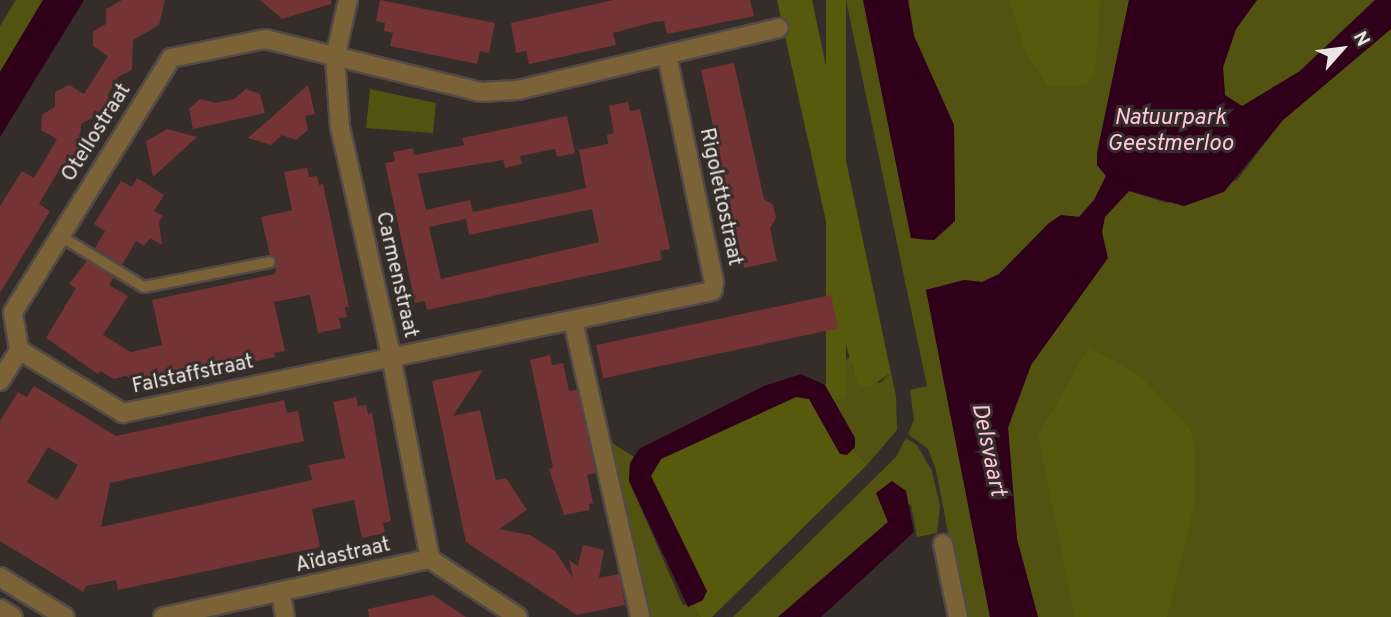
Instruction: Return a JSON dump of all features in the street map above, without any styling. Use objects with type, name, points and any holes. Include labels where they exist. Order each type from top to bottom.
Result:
[{"type":"street","name":"Carmenstraat","points":[[348,0],[335,58],[340,127],[391,356],[430,559]]},
{"type":"street","points":[[335,58],[481,92],[518,90],[779,29]]},
{"type":"street","name":"Otellostraat","points":[[19,350],[13,312],[171,58],[265,39],[335,58]]},
{"type":"street","name":"Rigolettostraat","points":[[391,356],[712,291],[714,282],[667,56]]},
{"type":"street","points":[[573,321],[640,617]]},
{"type":"street","points":[[0,381],[19,350]]},
{"type":"street","name":"Falstaffstraat","points":[[19,350],[123,413],[391,356]]},
{"type":"street","points":[[943,544],[958,617]]},
{"type":"street","points":[[430,559],[518,617]]},
{"type":"street","name":"Aïdastraat","points":[[163,617],[281,594],[430,559]]},
{"type":"street","points":[[0,577],[65,617]]},
{"type":"street","points":[[281,594],[285,617]]},
{"type":"street","points":[[0,609],[13,617]]},
{"type":"lane","points":[[60,236],[144,288],[270,262]]},
{"type":"shaded area","points":[[16,0],[43,0],[0,72],[0,26]]},
{"type":"shaded area","points":[[777,0],[812,0],[891,373],[868,388],[858,384],[837,316],[839,280]]},
{"type":"shaded area","points":[[826,0],[846,0],[846,399],[826,399]]},
{"type":"shaded area","points":[[846,0],[863,0],[911,238],[934,240],[955,221],[954,125],[914,36],[908,0],[1129,0],[1097,153],[1097,165],[1106,176],[1094,200],[1079,217],[1061,215],[1048,224],[999,274],[982,282],[964,280],[926,290],[990,617],[964,617],[936,470],[928,449],[908,434],[914,420],[910,390],[927,386]]},
{"type":"shaded area","points":[[1009,0],[1100,0],[1095,75],[1085,85],[1048,85],[1026,53]]},
{"type":"shaded area","points":[[1257,0],[1375,0],[1300,71],[1250,106],[1236,105],[1225,95],[1223,67],[1236,29]]},
{"type":"shaded area","points":[[1391,29],[1391,617],[1038,617],[1017,539],[1008,428],[1031,365],[1088,281],[1105,217],[1129,191],[1167,203],[1237,180],[1283,120]]},
{"type":"shaded area","points":[[370,89],[436,103],[433,133],[366,128]]},
{"type":"shaded area","points":[[1089,347],[1140,376],[1190,428],[1195,452],[1194,506],[1167,617],[1075,617],[1038,436]]},
{"type":"shaded area","points":[[850,356],[854,372],[880,383],[891,373],[896,396],[897,430],[867,465],[854,449],[855,438],[825,385]]},
{"type":"shaded area","points":[[796,397],[809,399],[840,454],[854,449],[867,465],[712,617],[701,617],[693,605],[703,600],[651,476],[661,459]]},
{"type":"shaded area","points":[[906,438],[917,445],[932,471],[940,506],[937,533],[917,537],[911,505],[877,493],[888,522],[778,617],[733,617],[896,457]]},
{"type":"shaded area","points":[[607,440],[636,458],[630,463],[629,481],[683,605],[693,605],[701,617],[644,617]]},
{"type":"water","points":[[43,0],[84,0],[0,137],[0,72]]},
{"type":"water","points":[[863,0],[908,0],[914,36],[954,125],[955,221],[934,240],[911,238]]},
{"type":"water","name":"Natuurpark Geestmerloo","points":[[1129,0],[1257,0],[1236,29],[1223,67],[1225,95],[1242,106],[1300,71],[1375,0],[1391,0],[1391,29],[1283,120],[1224,192],[1184,206],[1129,191],[1105,217],[1102,232],[1108,258],[1031,365],[1008,427],[1017,539],[1038,617],[990,617],[926,290],[964,280],[982,282],[999,274],[1048,224],[1061,215],[1079,217],[1094,200],[1106,176],[1097,165],[1097,153]]},
{"type":"water","points":[[801,374],[825,385],[855,438],[855,447],[847,455],[840,454],[809,399],[796,397],[661,459],[651,476],[707,591],[703,600],[688,607],[629,481],[630,463],[639,449],[764,386]]},
{"type":"water","points":[[892,481],[906,491],[914,532],[821,617],[778,617],[888,522],[876,493]]},
{"type":"building","points":[[122,0],[165,0],[159,25],[133,40],[132,70],[118,77],[108,94],[108,109],[81,124],[80,153],[60,168],[39,204],[50,211],[0,293],[0,206],[22,171],[34,178],[57,139],[41,130],[42,115],[55,107],[55,92],[69,85],[84,94],[108,56],[93,46],[93,31],[106,24],[106,9]]},
{"type":"building","points":[[260,0],[331,0],[331,4],[282,19]]},
{"type":"building","points":[[380,0],[495,23],[489,53],[480,51],[477,64],[390,46],[393,33],[384,31],[385,23],[376,21]]},
{"type":"building","points":[[613,0],[750,0],[754,16],[667,34],[664,21],[654,22],[613,33],[616,45],[529,64],[526,51],[516,53],[511,23]]},
{"type":"building","points":[[734,63],[764,199],[773,205],[776,218],[770,228],[777,261],[744,268],[701,70]]},
{"type":"building","points":[[308,85],[315,114],[305,116],[308,130],[296,140],[282,135],[271,145],[248,138]]},
{"type":"building","points":[[246,89],[260,94],[265,113],[193,129],[189,109],[200,99],[215,103],[234,99]]},
{"type":"building","points":[[628,102],[630,111],[640,109],[670,249],[660,251],[662,260],[427,310],[425,301],[415,303],[385,163],[395,161],[393,152],[413,148],[414,155],[464,145],[462,138],[567,116],[575,153],[557,157],[555,149],[520,156],[522,164],[505,168],[503,160],[418,174],[426,210],[470,200],[473,212],[564,193],[586,188],[579,150],[608,144],[607,135],[614,133],[609,106]],"holes":[[[592,209],[599,242],[441,279],[429,227],[466,219],[469,235]]]},
{"type":"building","points":[[167,129],[197,137],[153,177],[146,141]]},
{"type":"building","points":[[307,168],[309,177],[317,176],[319,185],[323,184],[349,307],[345,307],[347,317],[339,318],[341,328],[318,333],[310,295],[274,302],[285,351],[274,353],[275,357],[154,383],[153,379],[137,383],[126,376],[114,379],[100,371],[98,374],[46,338],[76,288],[69,284],[87,261],[114,277],[109,285],[128,296],[103,335],[131,352],[162,345],[152,300],[275,274],[277,260],[270,255],[261,217],[292,210],[284,172]]},
{"type":"building","points":[[137,178],[164,195],[154,211],[163,216],[159,222],[162,245],[150,238],[144,246],[136,241],[122,265],[95,248],[105,231],[94,224],[121,181],[132,187]]},
{"type":"building","points":[[831,295],[838,328],[603,378],[596,345]]},
{"type":"building","points":[[550,355],[552,365],[563,363],[569,391],[577,390],[596,473],[587,475],[593,503],[589,504],[590,510],[564,515],[549,469],[553,468],[530,360]]},
{"type":"building","points":[[483,370],[453,416],[480,410],[496,480],[506,478],[527,510],[499,529],[530,535],[555,551],[573,578],[569,560],[578,566],[583,545],[604,550],[599,578],[619,574],[625,605],[577,615],[466,542],[432,381]]},
{"type":"building","points":[[34,386],[116,436],[284,400],[287,413],[298,411],[304,441],[110,483],[101,527],[312,480],[309,465],[345,458],[333,402],[356,397],[358,406],[366,405],[368,414],[372,413],[391,521],[383,523],[385,533],[362,538],[354,500],[312,509],[320,547],[118,590],[116,580],[86,586],[83,592],[0,541],[0,421],[18,392],[27,397]],"holes":[[[48,447],[78,465],[57,500],[27,482]]]},
{"type":"building","points":[[433,595],[466,617],[369,617],[368,609]]},
{"type":"water label","name":"Delsvaart","points":[[987,450]]}]
